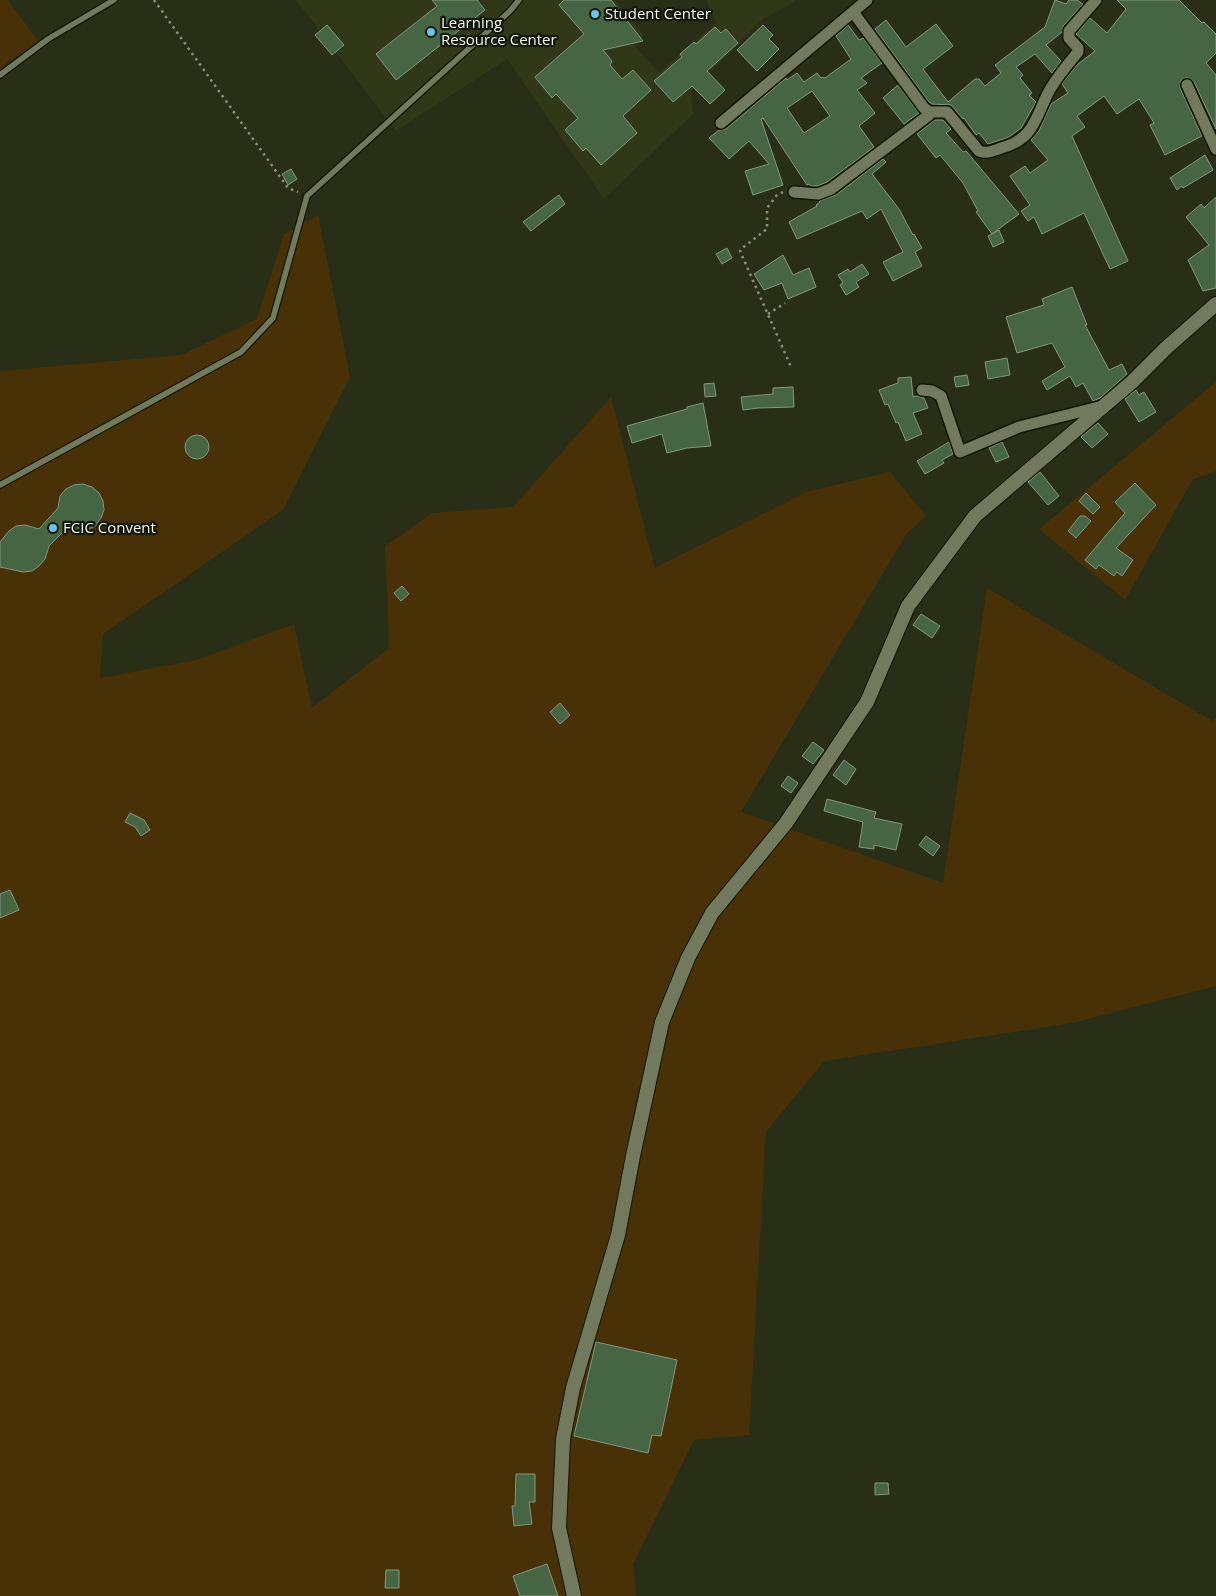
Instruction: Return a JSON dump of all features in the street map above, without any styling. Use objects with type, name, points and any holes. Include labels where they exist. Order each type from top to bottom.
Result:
[{"type":"street","points":[[722,123],[867,0]]},
{"type":"street","points":[[853,12],[924,108],[930,112],[946,112],[981,152],[1011,146],[1032,128],[1048,93],[1078,52],[1078,48],[1069,38],[1069,31],[1096,0]]},
{"type":"street","points":[[1187,85],[1216,149]]},
{"type":"street","points":[[794,192],[818,194],[831,189],[929,115],[930,112]]},
{"type":"street","points":[[574,1596],[559,1528],[565,1430],[573,1388],[618,1235],[662,1022],[688,958],[712,913],[786,823],[868,702],[908,606],[975,516],[1132,382],[1166,348],[1216,304]]},
{"type":"street","points":[[922,390],[932,391],[941,396],[960,452],[1019,427],[1103,406]]},
{"type":"lane","points":[[0,75],[48,39],[114,0]]},
{"type":"lane","points":[[0,485],[241,352],[273,318],[307,196],[510,11],[519,0]]},
{"type":"path","points":[[154,0],[288,188],[307,196]]},
{"type":"path","points":[[792,369],[740,251],[767,228],[767,208],[772,200],[779,194],[794,192]]},
{"type":"path","points":[[768,314],[785,303]]},
{"type":"shaded area","points":[[0,0],[8,0],[38,41],[0,68]]},
{"type":"shaded area","points":[[296,0],[615,0],[642,33],[643,41],[635,47],[659,72],[716,23],[706,0],[796,0],[764,18],[691,91],[693,114],[604,199],[507,59],[396,131]]},
{"type":"shaded area","points":[[318,215],[350,377],[283,510],[103,634],[100,678],[197,660],[294,624],[312,708],[389,648],[385,546],[432,513],[513,507],[611,397],[655,568],[806,492],[890,472],[926,516],[907,533],[741,812],[943,883],[987,588],[1212,721],[1216,719],[1216,986],[1072,1023],[824,1061],[766,1132],[749,1435],[694,1440],[633,1564],[636,1596],[0,1596],[0,371],[181,355],[257,319],[284,234]]},
{"type":"shaded area","points":[[1216,382],[1216,471],[1193,479],[1125,600],[1039,529]]},
{"type":"building","name":"Learning Resource Center","points":[[432,0],[477,0],[485,10],[396,80],[376,54],[437,6]]},
{"type":"building","points":[[564,0],[611,0],[643,41],[603,50],[612,61],[610,65],[622,79],[633,70],[651,90],[623,116],[637,133],[601,165],[586,148],[583,151],[565,130],[578,118],[556,94],[552,98],[535,77],[584,34],[559,5]]},
{"type":"building","points":[[1055,0],[1066,4],[1069,0],[1077,0],[1083,4],[1063,26],[1062,32],[1046,45],[1061,61],[1052,73],[1035,54],[1016,67],[1023,75],[1020,78],[1032,93],[1029,95],[1036,102],[1021,128],[1009,137],[988,144],[979,133],[976,135],[964,118],[951,105],[932,104],[929,102],[875,29],[886,20],[906,47],[936,24],[953,46],[923,69],[948,102],[975,79],[979,79],[985,86],[1001,73],[995,65],[1045,27]]},
{"type":"building","points":[[1117,0],[1179,0],[1216,34],[1216,53],[1206,63],[1216,75],[1216,129],[1194,82],[1187,78],[1181,80],[1180,88],[1202,136],[1165,155],[1150,125],[1154,123],[1139,99],[1117,114],[1104,96],[1077,116],[1085,127],[1072,136],[1128,261],[1110,269],[1084,213],[1042,234],[1034,217],[1028,221],[1021,211],[1030,205],[1010,176],[1025,166],[1030,173],[1048,160],[1031,140],[1039,131],[1051,104],[1068,93],[1062,84],[1064,81],[1078,64],[1095,51],[1076,34],[1090,18],[1107,33],[1126,9]]},
{"type":"building","points":[[327,25],[344,45],[332,55],[315,35]]},
{"type":"building","points":[[763,25],[773,35],[769,39],[779,49],[757,71],[737,50]]},
{"type":"building","points":[[848,25],[859,40],[863,38],[882,63],[861,78],[867,83],[857,90],[875,113],[859,126],[874,147],[827,182],[817,186],[807,185],[763,118],[761,119],[783,185],[753,195],[745,171],[769,164],[749,141],[729,159],[709,138],[719,130],[726,129],[786,78],[787,80],[797,73],[804,82],[817,73],[821,78],[825,78],[851,59],[836,36]],"holes":[[[812,91],[830,116],[804,133],[787,108]]]},
{"type":"building","points":[[715,27],[721,33],[726,29],[738,43],[707,71],[725,90],[710,104],[692,86],[673,102],[654,81],[682,57],[680,54],[694,42],[696,44]]},
{"type":"building","points":[[898,85],[919,113],[904,124],[883,98]]},
{"type":"building","points":[[935,120],[943,120],[951,129],[946,133],[963,152],[966,151],[1019,214],[992,234],[976,212],[978,211],[963,183],[940,155],[936,158],[917,134]]},
{"type":"building","points":[[1205,155],[1213,170],[1177,190],[1170,178]]},
{"type":"building","points":[[883,159],[886,162],[872,174],[899,209],[922,248],[915,252],[922,266],[893,281],[883,262],[903,252],[881,209],[867,219],[862,211],[797,239],[789,222],[817,206],[819,201],[836,195]]},
{"type":"building","points":[[291,169],[297,179],[288,185],[282,174]]},
{"type":"building","points":[[559,195],[565,204],[531,231],[523,222]]},
{"type":"building","points":[[1216,197],[1216,288],[1203,291],[1188,260],[1209,245],[1186,217],[1201,204],[1204,208]]},
{"type":"building","points":[[999,230],[1004,242],[993,247],[988,236]]},
{"type":"building","points":[[727,248],[732,258],[722,264],[716,254]]},
{"type":"building","points":[[783,255],[793,275],[809,268],[816,287],[788,299],[782,283],[764,290],[754,274]]},
{"type":"building","points":[[862,264],[869,274],[856,282],[859,287],[846,295],[840,285],[843,283],[838,275],[848,269],[850,272]]},
{"type":"building","points":[[1072,287],[1087,325],[1085,325],[1109,370],[1122,364],[1127,374],[1100,398],[1093,401],[1083,383],[1076,387],[1070,376],[1047,390],[1042,381],[1065,367],[1052,343],[1017,353],[1006,317],[1044,305],[1042,299]]},
{"type":"building","points":[[1007,358],[1010,375],[988,379],[985,362]]},
{"type":"building","points":[[967,375],[969,385],[956,387],[954,377]]},
{"type":"building","points":[[911,377],[913,397],[924,398],[928,408],[913,413],[922,434],[906,441],[898,422],[896,423],[888,404],[885,405],[879,390],[898,383],[898,378]]},
{"type":"building","points":[[714,383],[716,396],[705,397],[704,384]]},
{"type":"building","points":[[793,387],[794,407],[743,410],[741,397],[773,394],[773,388]]},
{"type":"building","points":[[1136,390],[1139,395],[1144,392],[1156,412],[1139,422],[1125,399]]},
{"type":"building","points":[[703,403],[711,446],[687,448],[667,453],[662,434],[632,443],[627,426]]},
{"type":"building","points":[[1098,423],[1108,434],[1092,448],[1081,437]]},
{"type":"building","points":[[192,435],[202,435],[209,442],[209,452],[202,459],[192,459],[185,452],[185,442]]},
{"type":"building","points":[[949,442],[953,454],[942,460],[944,463],[925,474],[917,461]]},
{"type":"building","points":[[1002,442],[1009,457],[996,462],[989,448]]},
{"type":"building","points":[[1040,472],[1059,496],[1048,505],[1028,482]]},
{"type":"building","points":[[1135,483],[1156,505],[1116,548],[1133,560],[1122,576],[1117,572],[1114,576],[1099,565],[1096,569],[1085,560],[1125,513],[1115,502]]},
{"type":"building","name":"FCIC Convent","points":[[83,484],[92,487],[99,493],[103,501],[104,510],[95,526],[87,530],[78,531],[67,528],[49,546],[45,559],[32,571],[23,572],[0,567],[0,542],[9,531],[16,526],[25,525],[39,529],[58,508],[60,496],[66,489],[74,485]]},
{"type":"building","points":[[1086,493],[1100,507],[1093,514],[1079,501]]},
{"type":"building","points":[[1080,516],[1085,516],[1091,521],[1076,538],[1068,531]]},
{"type":"building","points":[[402,586],[409,594],[401,601],[394,593]]},
{"type":"building","points":[[921,614],[940,626],[932,638],[913,625]]},
{"type":"building","points":[[560,703],[570,715],[560,724],[550,712]]},
{"type":"building","points":[[813,742],[824,750],[813,764],[802,756]]},
{"type":"building","points":[[844,760],[856,769],[846,785],[833,775]]},
{"type":"building","points":[[788,776],[798,783],[791,793],[781,786]]},
{"type":"building","points":[[827,799],[876,812],[874,818],[902,824],[896,850],[874,845],[874,849],[859,847],[863,822],[824,811]]},
{"type":"building","points":[[130,813],[144,820],[150,830],[141,836],[135,827],[125,822]]},
{"type":"building","points":[[926,836],[940,846],[933,856],[919,845]]},
{"type":"building","points":[[10,890],[19,910],[0,918],[0,894]]},
{"type":"building","points":[[596,1342],[677,1360],[661,1436],[652,1435],[648,1453],[574,1436]]},
{"type":"building","points":[[516,1474],[535,1474],[535,1502],[529,1502],[532,1524],[514,1526],[512,1506],[515,1506]]},
{"type":"building","points":[[875,1483],[888,1483],[889,1494],[875,1495]]},
{"type":"building","points":[[547,1564],[558,1596],[520,1596],[513,1576]]},
{"type":"building","points":[[386,1570],[399,1570],[399,1588],[385,1588]]},
{"type":"place","name":"Student Center","points":[[595,14]]},
{"type":"place","name":"Learning Resource Center","points":[[431,32]]},
{"type":"place","name":"FCIC Convent","points":[[53,528]]}]
